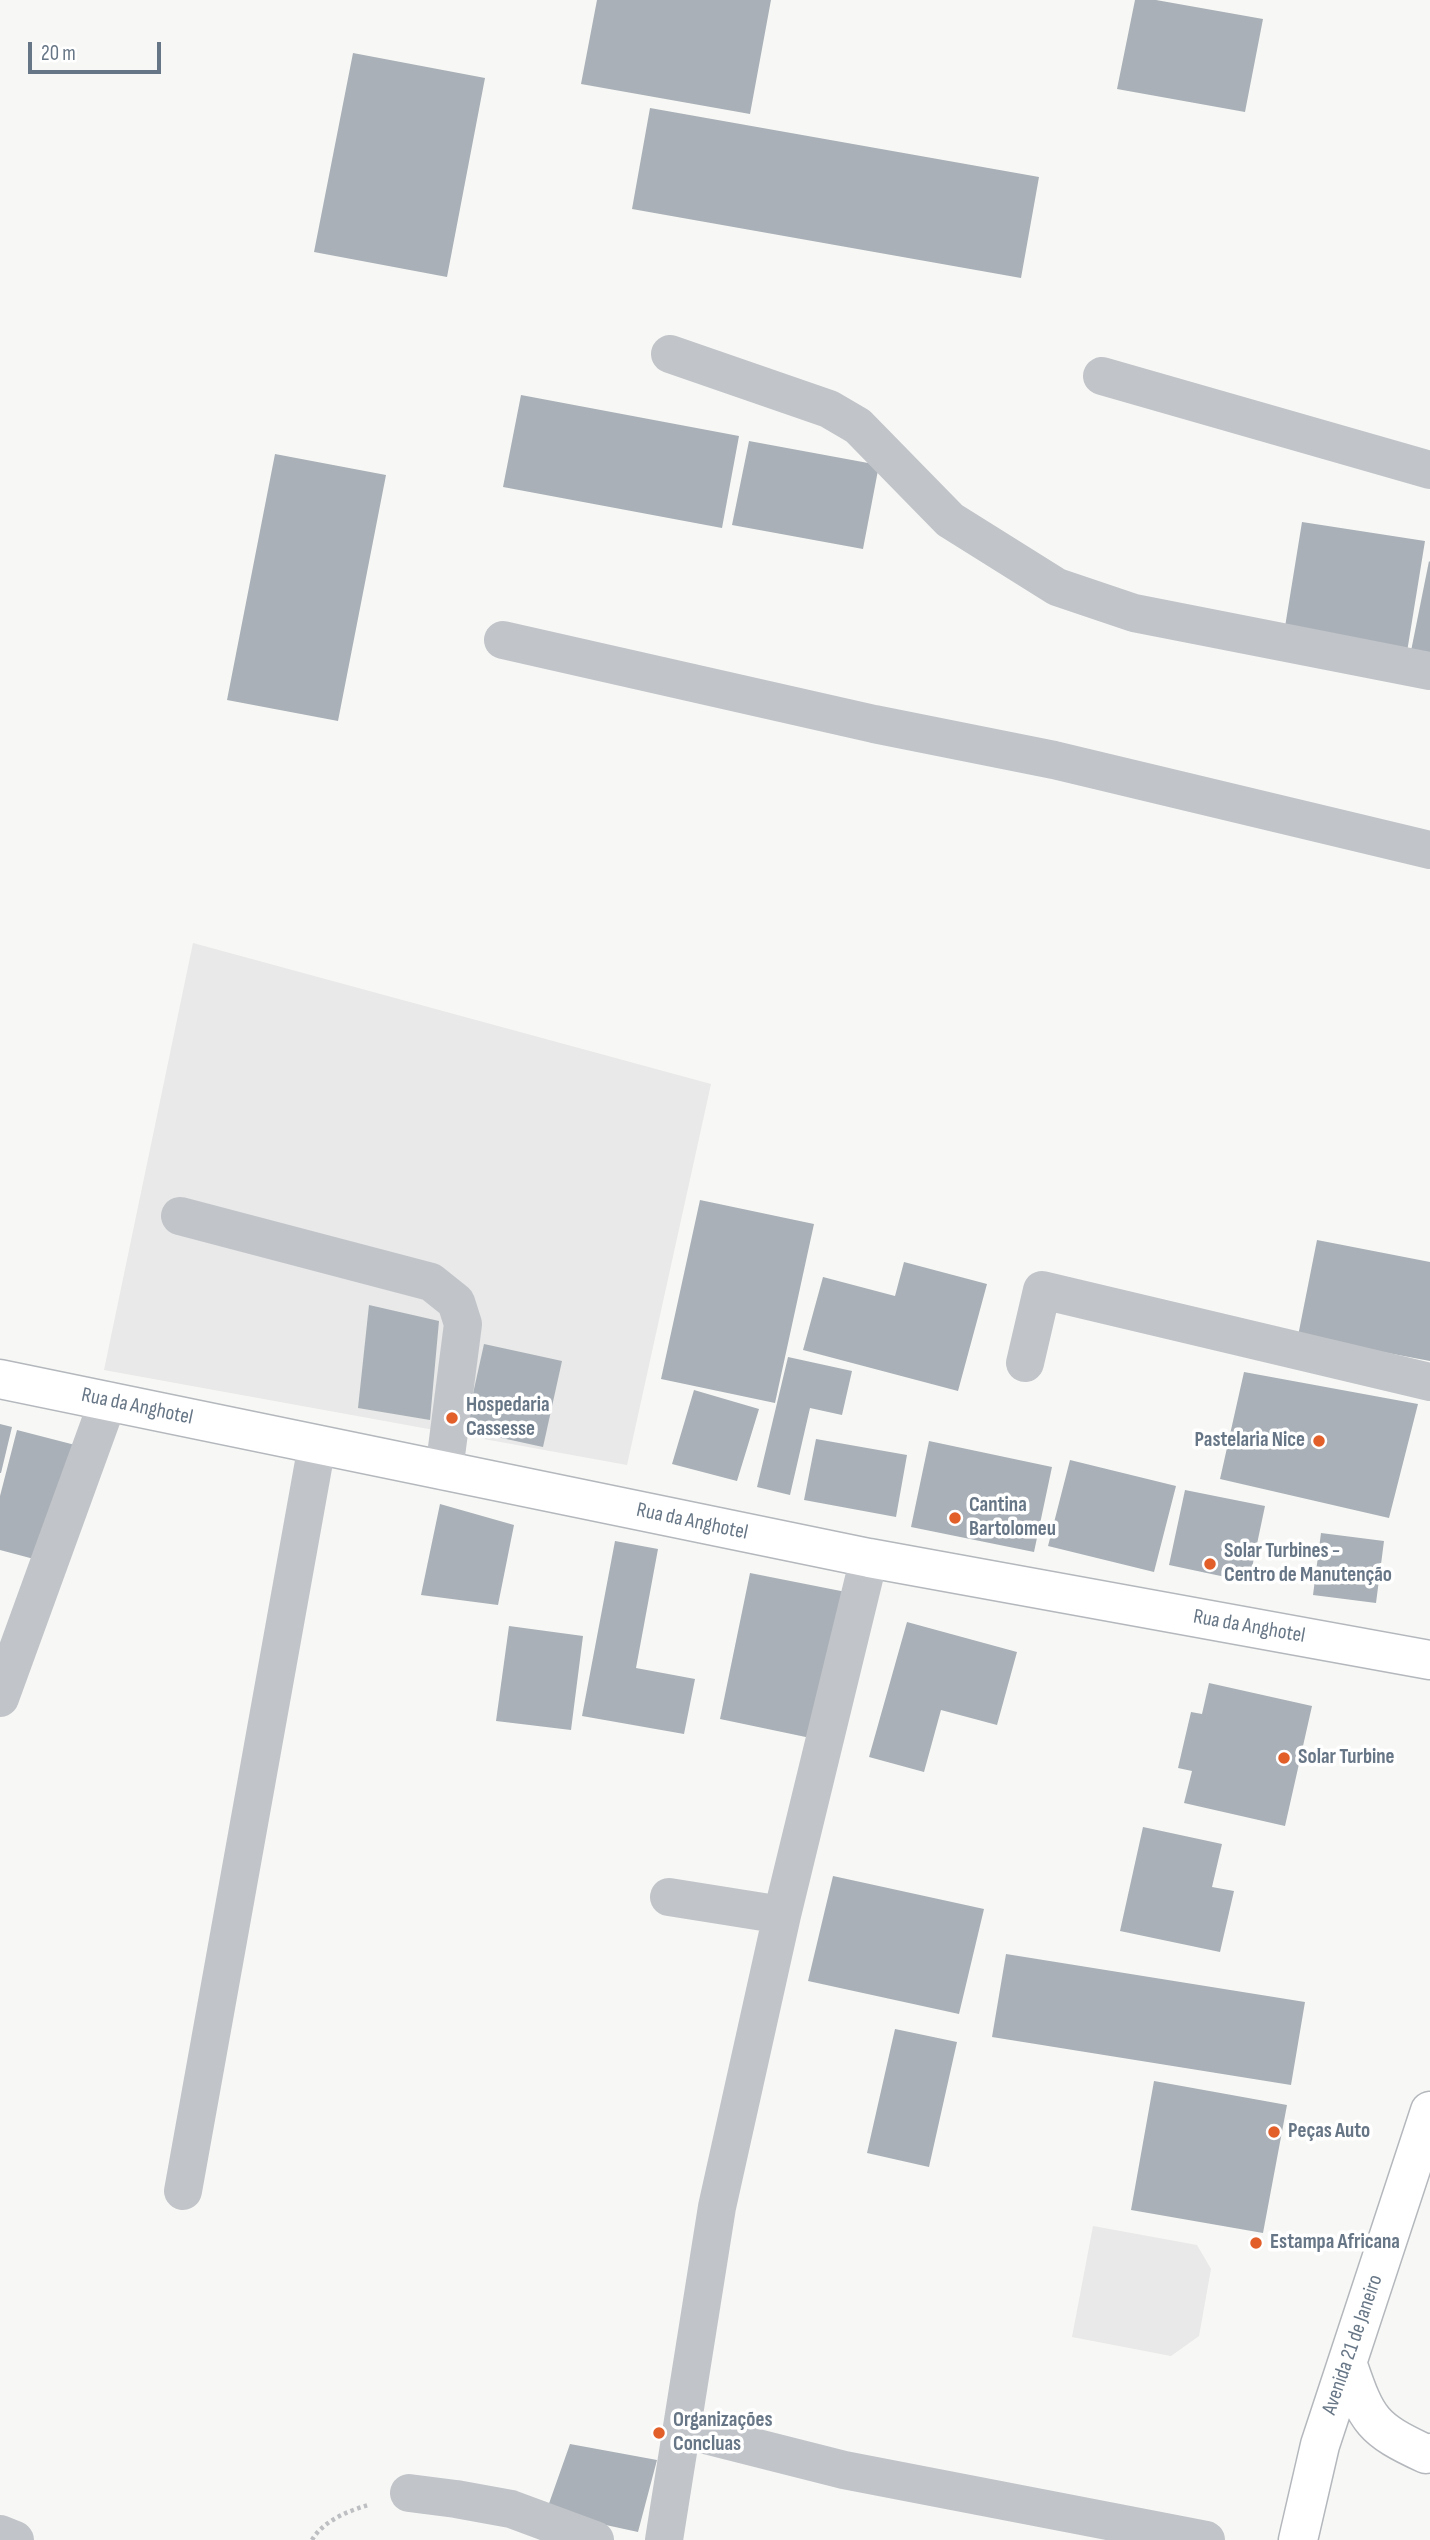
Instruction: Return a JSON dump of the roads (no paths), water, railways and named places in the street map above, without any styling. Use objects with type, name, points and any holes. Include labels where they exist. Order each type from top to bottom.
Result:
[{"type":"main road","name":"Rua da Anghotel","points":[[0,1379],[869,1558],[1430,1660]]},
{"type":"main road","name":"Rua da Anghotel","points":[[1387,1652],[1430,1644]]},
{"type":"main road","name":"Avenida 21 de Janeiro","points":[[1298,2540],[1320,2445],[1430,2111]]},
{"type":"main road","points":[[1348,2365],[1360,2401],[1372,2421],[1396,2440],[1426,2454],[1430,2453]]},
{"type":"street","points":[[670,354],[829,409],[858,426],[950,520],[1057,587],[1134,613],[1430,671]]},
{"type":"street","points":[[1102,376],[1430,470]]},
{"type":"street","points":[[503,640],[874,724],[1054,760],[1430,850]]},
{"type":"street","points":[[180,1216],[431,1282],[456,1302],[463,1324],[444,1471]]},
{"type":"street","points":[[1025,1363],[1042,1290],[1430,1382]]},
{"type":"street","points":[[0,1698],[108,1401]]},
{"type":"street","points":[[183,2191],[317,1445]]},
{"type":"street","points":[[664,2540],[717,2207],[782,1915],[869,1558]]},
{"type":"street","points":[[669,1897],[782,1915]]},
{"type":"street","points":[[682,2429],[844,2470],[1206,2540]]},
{"type":"street","points":[[409,2493],[456,2498],[511,2509],[595,2540]]},
{"type":"street","points":[[0,2534],[15,2540]]},
{"type":"place","name":"Hospedaria Cassesse","points":[[452,1418]]},
{"type":"place","name":"Pastelaria Nice","points":[[1319,1441]]},
{"type":"place","name":"Cantina Bartolomeu","points":[[955,1518]]},
{"type":"place","name":"Solar Turbines - Centro de Manutenção","points":[[1210,1564]]},
{"type":"place","name":"Solar Turbine","points":[[1284,1758]]},
{"type":"place","name":"Peças Auto","points":[[1274,2132]]},
{"type":"place","name":"Estampa Africana","points":[[1256,2243]]},
{"type":"place","name":"Organizações Concluas","points":[[659,2433]]}]
